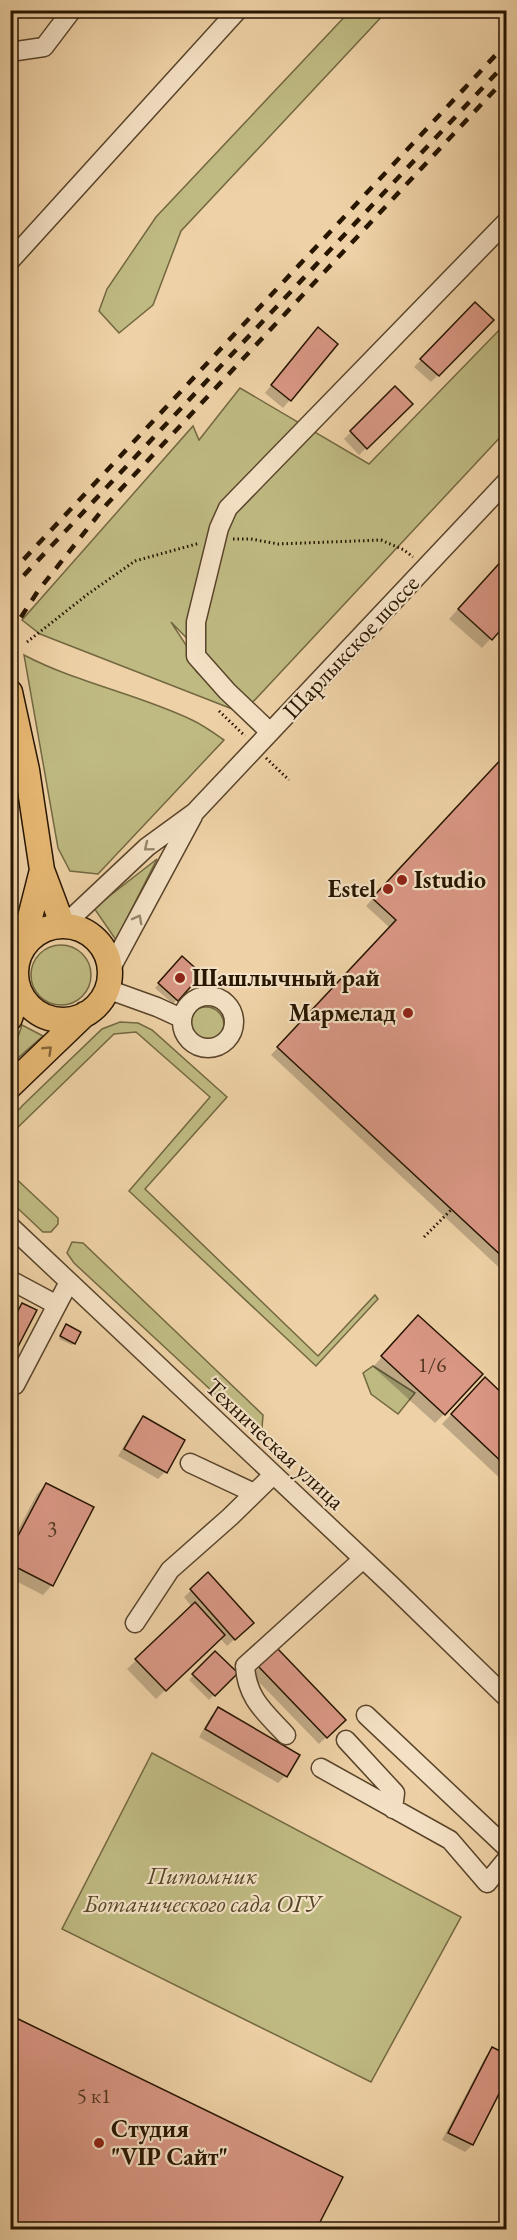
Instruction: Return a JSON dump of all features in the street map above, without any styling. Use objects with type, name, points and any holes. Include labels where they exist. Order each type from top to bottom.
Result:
[{"type":"main road","points":[[10,692],[27,770],[42,870],[63,926]]},
{"type":"main road","points":[[42,870],[16,970],[19,990],[28,1005],[43,1016],[69,1020],[85,1014]]},
{"type":"main road","points":[[10,1086],[98,1004],[109,980],[108,958],[95,939],[86,932],[63,926],[51,927],[39,932],[22,950]]},
{"type":"main road","points":[[10,1018],[19,990]]},
{"type":"street","points":[[10,52],[44,47],[72,10]]},
{"type":"street","points":[[10,261],[238,10]]},
{"type":"street","points":[[270,732],[227,691],[196,656],[196,621],[219,528],[228,508],[507,222]]},
{"type":"street","name":"Шарлыкское шоссе","points":[[63,926],[147,847],[195,812],[507,482]]},
{"type":"street","name":"Шарлыкское шоссе","points":[[109,980],[195,812]]},
{"type":"street","points":[[109,980],[181,1018]]},
{"type":"street","name":"Техническая улица","points":[[10,1226],[507,1697]]},
{"type":"street","points":[[10,1289],[14,1282],[57,1305]]},
{"type":"street","points":[[15,1385],[69,1282]]},
{"type":"street","points":[[190,1463],[254,1493]]},
{"type":"street","points":[[135,1623],[170,1570],[230,1517],[273,1474]]},
{"type":"street","points":[[286,1735],[254,1700],[246,1682],[244,1666],[363,1559]]},
{"type":"street","points":[[366,1715],[507,1848]]},
{"type":"street","points":[[346,1740],[395,1793],[393,1809]]},
{"type":"street","points":[[321,1768],[450,1840],[487,1883],[507,1860]]},
{"type":"path","points":[[219,711],[238,729]]},
{"type":"path","points":[[424,1237],[452,1209]]},
{"type":"green space","points":[[350,11],[387,11],[181,231],[153,305],[119,333],[99,311],[107,289],[156,217]]},
{"type":"green space","points":[[506,323],[506,431],[251,704],[171,622],[186,645],[196,671],[240,712],[40,634],[22,620],[193,426],[199,440],[240,388],[369,464]]},
{"type":"green space","points":[[24,655],[65,673],[171,711],[200,724],[224,740],[98,874],[70,871],[58,848]]},
{"type":"green space","points":[[157,859],[116,940],[94,908]]},
{"type":"green space","points":[[61,945],[78,950],[86,958],[91,975],[86,992],[78,1000],[61,1005],[44,1000],[36,992],[31,975],[36,958],[44,950]]},
{"type":"green space","points":[[206,1007],[219,1012],[224,1025],[219,1038],[206,1043],[193,1038],[188,1025],[193,1012]]},
{"type":"green space","points":[[120,1022],[138,1023],[152,1030],[227,1097],[145,1189],[318,1356],[375,1295],[378,1299],[316,1366],[129,1191],[210,1097],[136,1032],[114,1034],[11,1134],[11,1118],[23,1105],[102,1029]]},
{"type":"green space","points":[[22,1025],[43,1036],[11,1064],[11,1058]]},
{"type":"green space","points":[[10,1173],[58,1218],[58,1224],[51,1232],[43,1232],[11,1202]]},
{"type":"green space","points":[[72,1242],[83,1243],[263,1415],[262,1428],[254,1430],[74,1263],[67,1253]]},
{"type":"green space","points":[[373,1366],[415,1393],[398,1414],[371,1394],[363,1373]]},
{"type":"green space","name":"Питомник Ботанического сада ОГУ","points":[[152,1753],[461,1917],[371,2082],[62,1929]]},
{"type":"building","points":[[475,302],[494,320],[439,376],[420,359]]},
{"type":"building","points":[[318,327],[338,344],[291,401],[271,385]]},
{"type":"building","points":[[395,386],[413,404],[367,449],[350,431]]},
{"type":"building","points":[[506,556],[506,624],[492,640],[458,609]]},
{"type":"building","name":"Мармелад","points":[[506,754],[506,1260],[277,1047],[396,920],[372,898]]},
{"type":"building","name":"Шашлычный рай","points":[[182,956],[202,974],[178,1001],[158,983]]},
{"type":"building","points":[[22,1303],[37,1310],[10,1362],[10,1326]]},
{"type":"building","points":[[418,1315],[483,1374],[445,1415],[381,1356]]},
{"type":"building","points":[[66,1324],[81,1332],[75,1344],[60,1336]]},
{"type":"building","points":[[485,1377],[506,1397],[506,1466],[451,1414]]},
{"type":"building","points":[[143,1416],[185,1440],[167,1473],[124,1449]]},
{"type":"building","points":[[46,1483],[94,1507],[53,1586],[10,1564],[10,1551]]},
{"type":"building","points":[[208,1572],[254,1623],[235,1640],[190,1589]]},
{"type":"building","points":[[195,1602],[225,1635],[166,1691],[135,1659]]},
{"type":"building","points":[[277,1648],[346,1720],[327,1738],[258,1666]]},
{"type":"building","points":[[215,1651],[238,1673],[215,1696],[192,1674]]},
{"type":"building","points":[[218,1707],[300,1755],[287,1777],[205,1729]]},
{"type":"building","points":[[10,2015],[343,2177],[316,2230],[10,2230]]},
{"type":"building","points":[[492,2047],[506,2054],[506,2080],[473,2145],[448,2133]]},
{"type":"railway","points":[[10,574],[506,44]]},
{"type":"railway","points":[[10,590],[506,63]]},
{"type":"railway","points":[[10,634],[38,591],[107,504],[506,78]]},
{"type":"place","name":"Istudio","points":[[402,880]]},
{"type":"place","name":"Estel","points":[[388,889]]},
{"type":"place","name":"Шашлычный рай","points":[[180,978]]},
{"type":"place","name":"Мармелад","points":[[408,1013]]},
{"type":"place","name":"Студия \"VIP Сайт\"","points":[[99,2143]]}]
